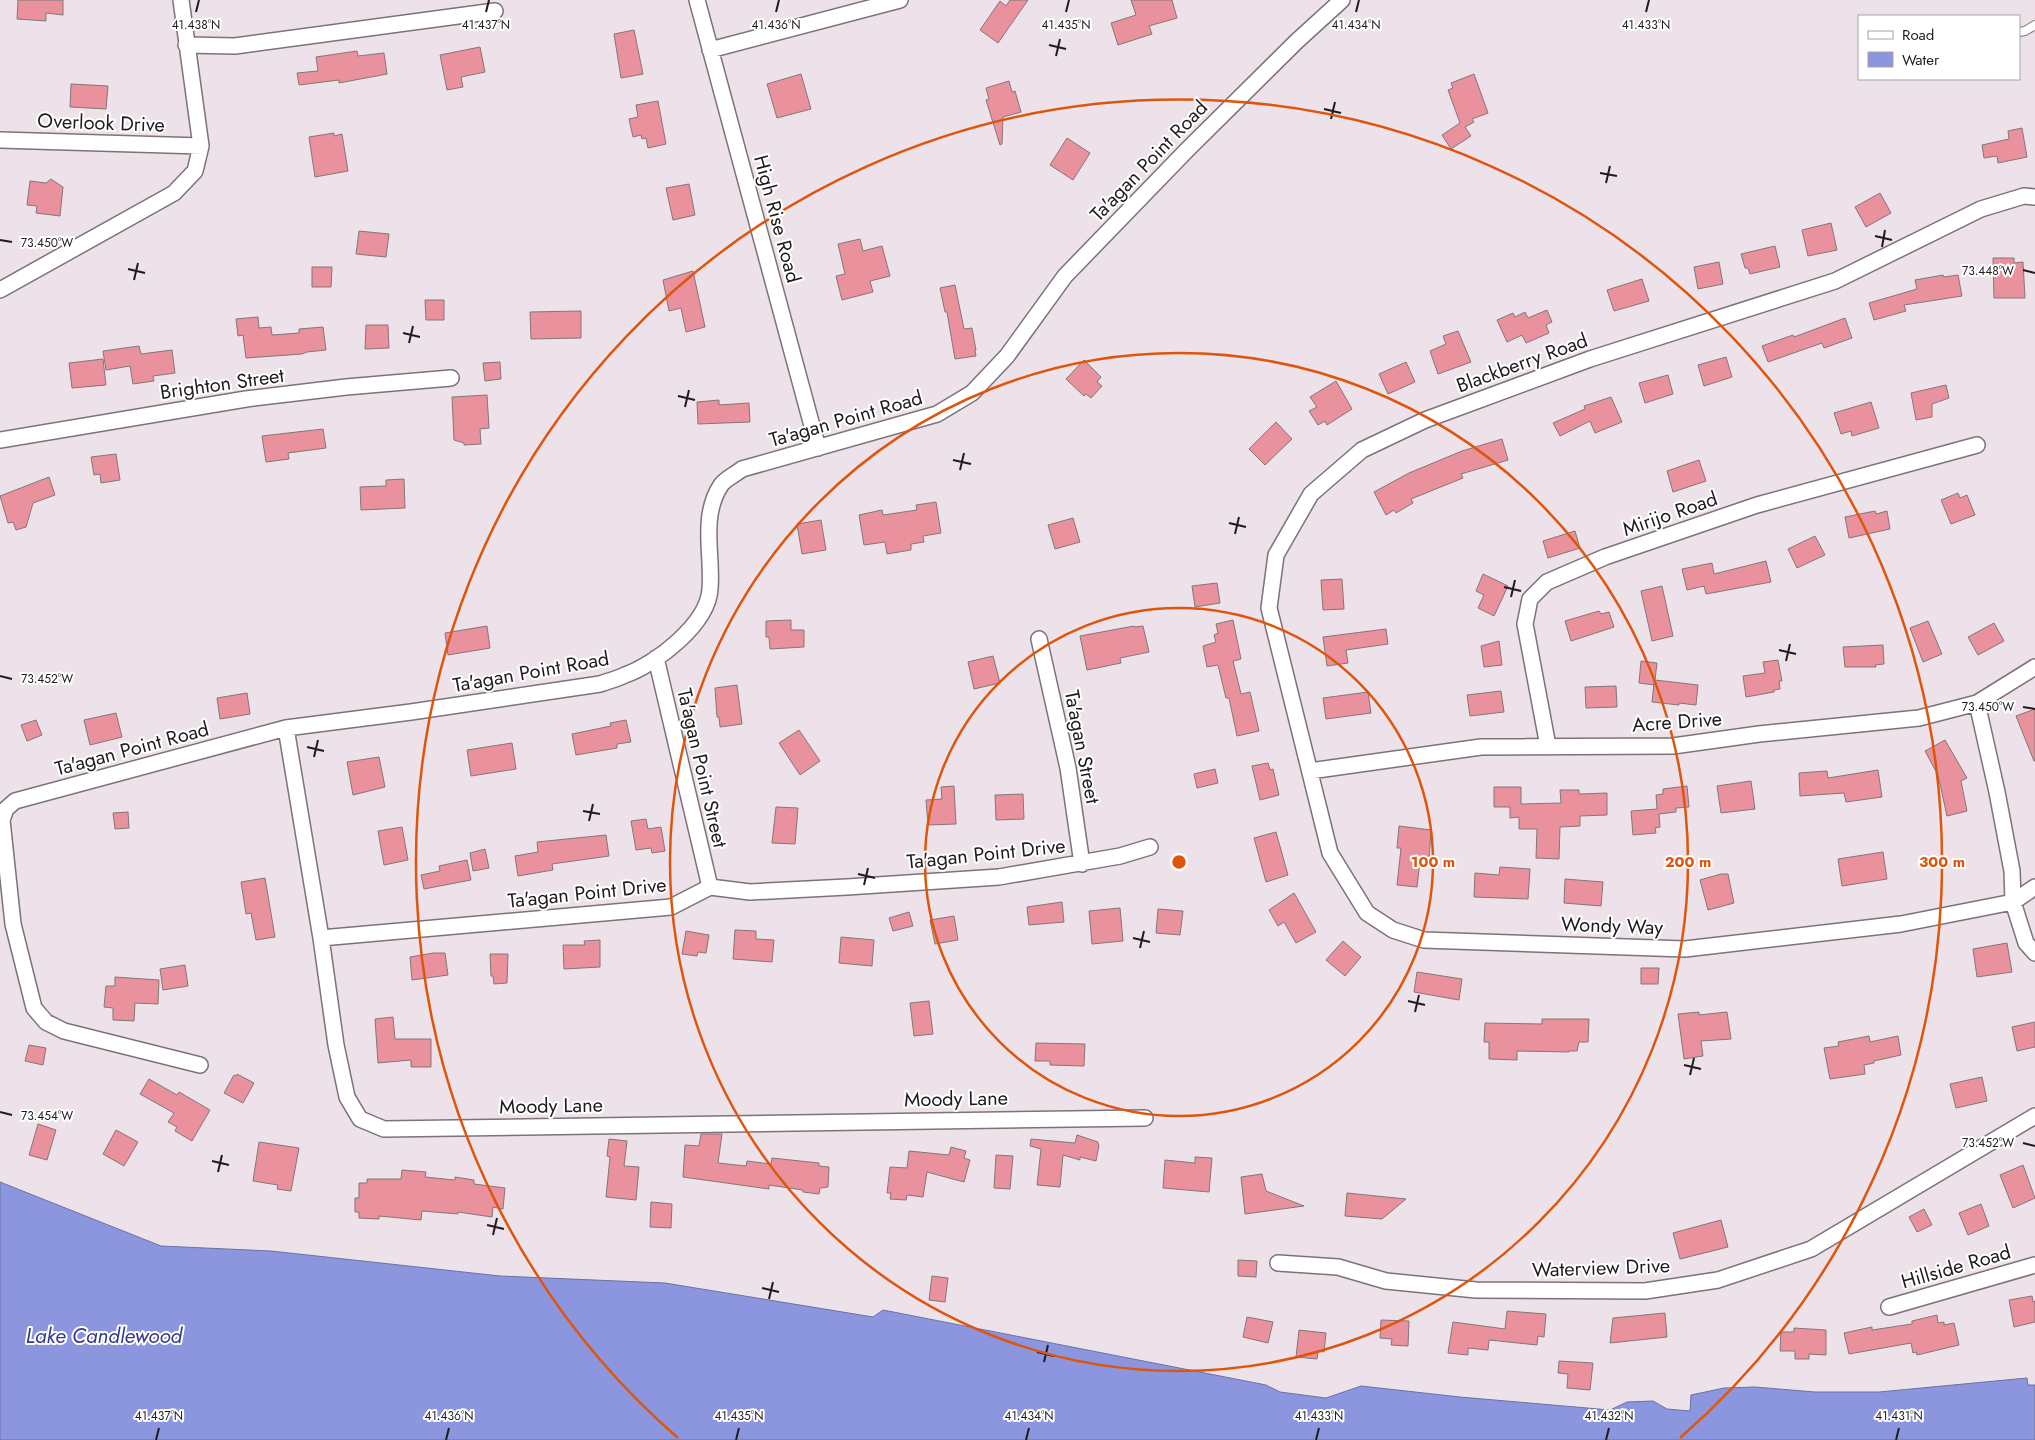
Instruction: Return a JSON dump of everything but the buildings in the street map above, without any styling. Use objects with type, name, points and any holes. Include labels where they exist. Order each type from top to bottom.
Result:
[{"type":"street","points":[[0,290],[174,193],[194,172],[201,146],[181,0]]},
{"type":"street","name":"High Rise Road","points":[[697,0],[818,448]]},
{"type":"street","points":[[710,50],[900,0]]},
{"type":"street","name":"Ta'agan Point Road","points":[[200,1065],[64,1031],[46,1022],[34,1008],[14,924],[2,820],[6,809],[15,801],[286,728],[411,712],[600,684],[627,675],[656,658],[689,632],[705,610],[710,590],[708,530],[712,506],[722,484],[742,469],[937,414],[972,393],[1007,356],[1065,276],[1195,142],[1297,41],[1342,0]]},
{"type":"street","points":[[186,45],[235,46],[495,11]]},
{"type":"street","name":"Overlook Drive","points":[[0,140],[201,146]]},
{"type":"street","name":"Blackberry Road","points":[[1310,771],[1269,608],[1276,555],[1311,494],[1362,450],[1424,420],[1590,359],[1835,281],[1982,209],[2024,196],[2035,197]]},
{"type":"street","name":"Brighton Street","points":[[0,440],[246,399],[346,387],[451,378]]},
{"type":"street","name":"Mirijo Road","points":[[1548,746],[1524,624],[1530,599],[1548,582],[1605,557],[1757,505],[1977,445]]},
{"type":"street","name":"Ta'agan Street","points":[[1039,639],[1068,768],[1082,864]]},
{"type":"street","name":"Ta'agan Point Street","points":[[656,658],[710,887]]},
{"type":"street","name":"Acre Drive","points":[[1310,771],[1481,746],[1673,746],[1759,734],[1919,718],[1977,703],[2035,667]]},
{"type":"street","points":[[1977,703],[2010,862],[2013,902],[2026,943],[2035,954]]},
{"type":"street","name":"Moody Lane","points":[[286,728],[321,938],[336,1045],[347,1097],[360,1119],[384,1129],[1145,1118]]},
{"type":"street","name":"Wondy Way","points":[[1310,771],[1330,853],[1367,913],[1393,930],[1424,940],[1685,949],[1901,924],[2013,902]]},
{"type":"street","name":"Ta'agan Point Drive","points":[[321,938],[671,907],[710,887],[750,892],[847,888],[999,877],[1082,864],[1120,856],[1150,846]]},
{"type":"street","points":[[2013,902],[2035,887]]},
{"type":"street","name":"Waterview Drive","points":[[1278,1263],[1338,1267],[1386,1281],[1476,1290],[1645,1291],[1718,1280],[1810,1249],[2035,1116]]},
{"type":"street","name":"Hillside Road","points":[[1889,1307],[2035,1265]]},
{"type":"lane","points":[[2020,32],[2026,31],[2035,25]]},
{"type":"water","name":"Lake Candlewood","points":[[0,1182],[161,1246],[271,1251],[500,1276],[665,1283],[873,1317],[883,1310],[1266,1385],[1280,1392],[1326,1398],[1361,1386],[1610,1410],[1627,1402],[1653,1401],[1667,1409],[1690,1411],[1691,1395],[1724,1388],[1755,1387],[1815,1392],[1879,1392],[2027,1378],[2028,1385],[2035,1385],[2035,1440],[0,1440]]}]
